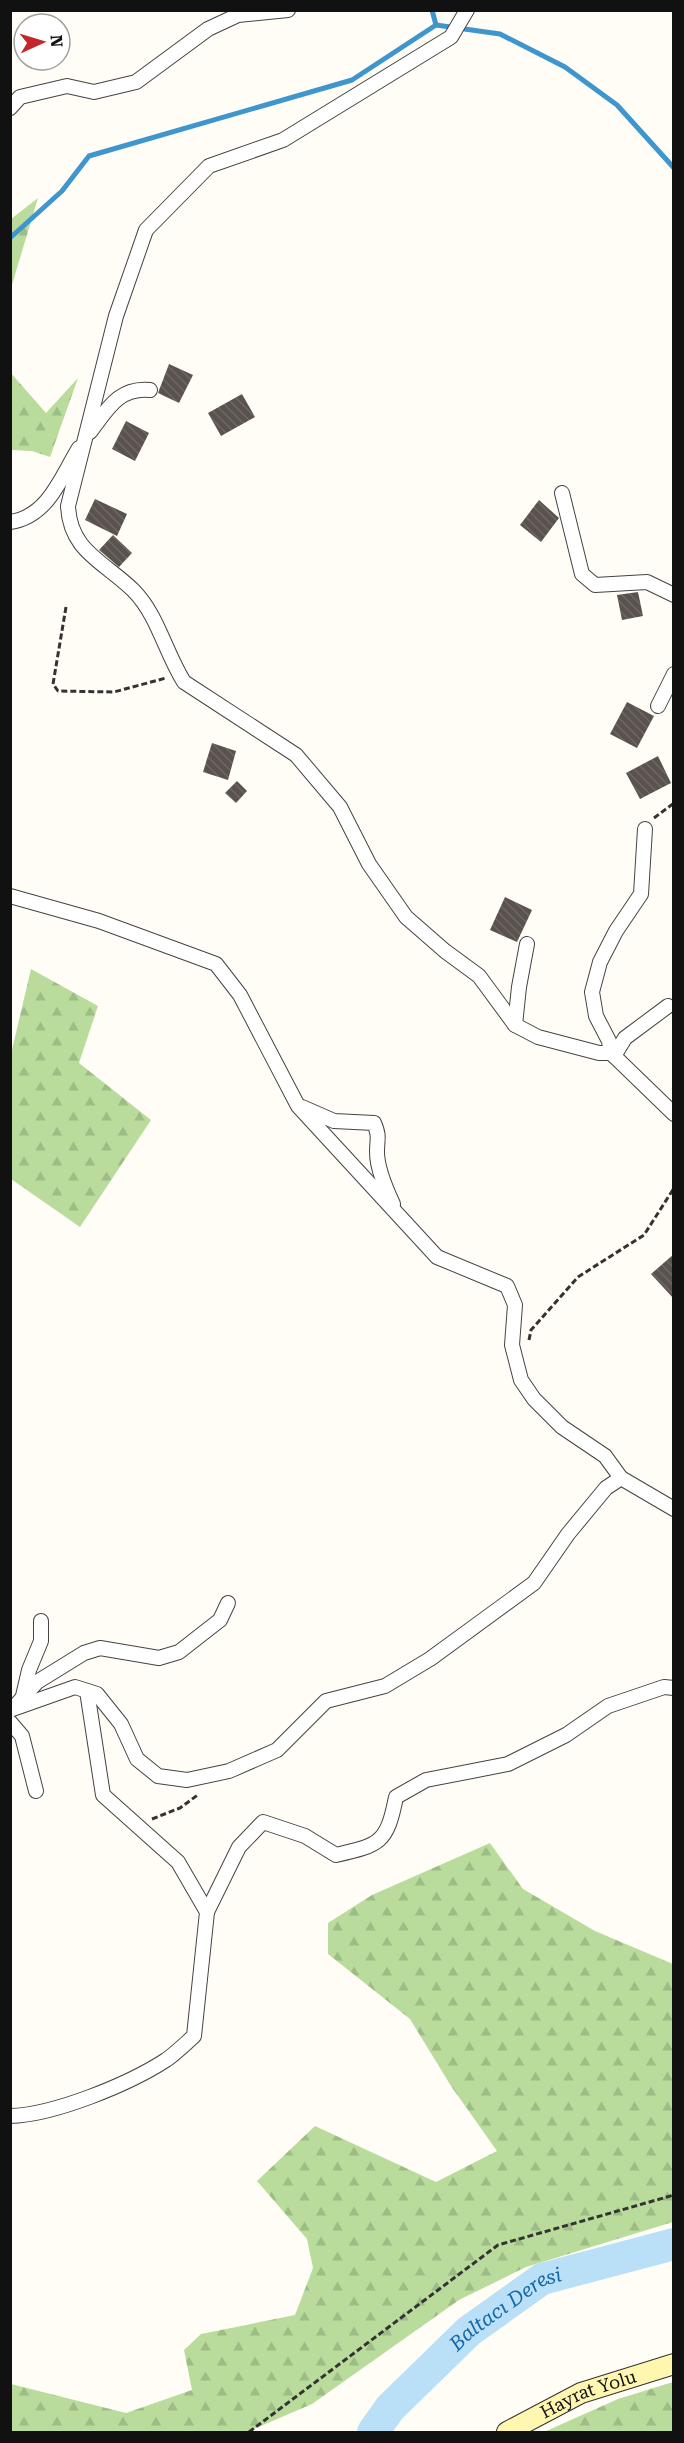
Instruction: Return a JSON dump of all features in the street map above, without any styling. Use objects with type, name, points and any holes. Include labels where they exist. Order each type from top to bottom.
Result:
[{"type":"main road","name":"Hayrat Yolu","points":[[507,2433],[581,2393],[674,2364]]},
{"type":"street","points":[[10,108],[20,97],[67,86],[94,92],[135,82],[208,29],[238,15],[288,10]]},
{"type":"street","points":[[467,10],[451,37],[283,140],[209,166],[146,230],[116,316],[68,506],[69,525],[80,544],[134,591],[157,623],[184,682],[296,755],[340,807],[369,864],[406,917],[445,951],[479,976],[515,1025],[538,1037],[599,1053],[613,1054]]},
{"type":"street","points":[[10,522],[27,520],[47,503],[86,437],[117,398],[135,389],[150,390]]},
{"type":"street","points":[[562,493],[582,574],[595,585],[647,582],[674,595]]},
{"type":"street","points":[[658,706],[674,674]]},
{"type":"street","points":[[645,829],[641,894],[616,931],[600,962],[592,992],[596,1016],[613,1054],[653,1096],[674,1114]]},
{"type":"street","points":[[10,896],[99,921],[216,964],[240,995],[298,1106],[437,1257],[507,1286],[515,1305],[512,1345],[521,1380],[534,1398],[562,1427],[605,1456],[621,1478],[674,1509]]},
{"type":"street","points":[[515,1025],[527,944]]},
{"type":"street","points":[[613,1054],[625,1038],[668,1006]]},
{"type":"street","points":[[653,1096],[674,1104]]},
{"type":"street","points":[[298,1106],[334,1121],[374,1123],[380,1137],[377,1152],[385,1187],[399,1217]]},
{"type":"street","points":[[11,1714],[75,1687],[97,1694],[121,1724],[137,1760],[158,1776],[187,1780],[229,1771],[277,1750],[326,1701],[385,1686],[430,1659],[534,1583],[568,1534],[606,1488],[621,1478]]},
{"type":"street","points":[[11,1714],[37,1682],[64,1663],[100,1648],[159,1658],[179,1652],[220,1620],[228,1603]]},
{"type":"street","points":[[22,1698],[29,1671],[41,1641],[40,1621]]},
{"type":"street","points":[[10,2116],[27,2115],[85,2100],[165,2060],[194,2036],[207,1912],[239,1847],[263,1822],[305,1836],[336,1856],[373,1847],[390,1826],[396,1797],[426,1780],[508,1764],[566,1735],[608,1706],[664,1687],[674,1688]]},
{"type":"street","points":[[87,1691],[103,1795],[178,1862],[207,1912]]},
{"type":"street","points":[[11,1714],[22,1737],[36,1791]]},
{"type":"path","points":[[66,607],[52,684],[58,691],[114,692],[179,674]]},
{"type":"path","points":[[645,829],[660,811],[674,803]]},
{"type":"path","points":[[527,1350],[531,1330],[570,1286],[578,1278],[644,1235],[674,1188]]},
{"type":"path","points":[[137,1824],[180,1808],[205,1789]]},
{"type":"path","points":[[249,2433],[253,2427],[498,2245],[674,2195]]},
{"type":"green space","points":[[38,198],[11,288],[11,219]]},
{"type":"green space","points":[[10,372],[46,413],[78,378],[50,457],[32,451],[11,450]]},
{"type":"green space","points":[[31,969],[98,1006],[79,1063],[151,1120],[80,1227],[11,1179],[11,1054]]},
{"type":"green space","points":[[490,1843],[523,1889],[595,1931],[673,1964],[673,2222],[526,2267],[459,2300],[312,2404],[247,2432],[11,2432],[11,2384],[126,2413],[192,2390],[184,2350],[201,2334],[295,2315],[313,2268],[307,2239],[257,2181],[315,2126],[436,2182],[497,2151],[451,2086],[410,2019],[328,1954],[328,1923],[372,1895]]},
{"type":"green space","points":[[673,2382],[673,2432],[544,2432],[618,2399]]},
{"type":"building","points":[[169,364],[193,375],[179,403],[158,393]]},
{"type":"building","points":[[242,394],[255,417],[221,436],[208,413]]},
{"type":"building","points":[[126,421],[149,433],[135,461],[112,449]]},
{"type":"building","points":[[95,499],[127,514],[117,536],[85,520]]},
{"type":"building","points":[[539,500],[559,518],[541,542],[520,525]]},
{"type":"building","points":[[113,535],[132,553],[119,567],[99,550]]},
{"type":"building","points":[[638,592],[643,616],[622,620],[617,595]]},
{"type":"building","points":[[627,702],[654,716],[637,748],[610,734]]},
{"type":"building","points":[[212,743],[236,751],[228,780],[203,772]]},
{"type":"building","points":[[658,756],[671,783],[640,799],[626,773]]},
{"type":"building","points":[[237,781],[247,791],[236,803],[225,793]]},
{"type":"building","points":[[505,897],[532,910],[517,942],[490,930]]},
{"type":"building","points":[[674,1254],[674,1299],[651,1274]]},
{"type":"waterway","points":[[432,10],[436,25],[500,34],[565,67],[617,105],[674,168]]},
{"type":"waterway","points":[[10,238],[62,191],[89,156],[352,80],[436,25]]},
{"type":"waterway","name":"Baltacı Deresi","points":[[373,2432],[390,2408],[469,2331],[542,2279],[674,2244]]}]
